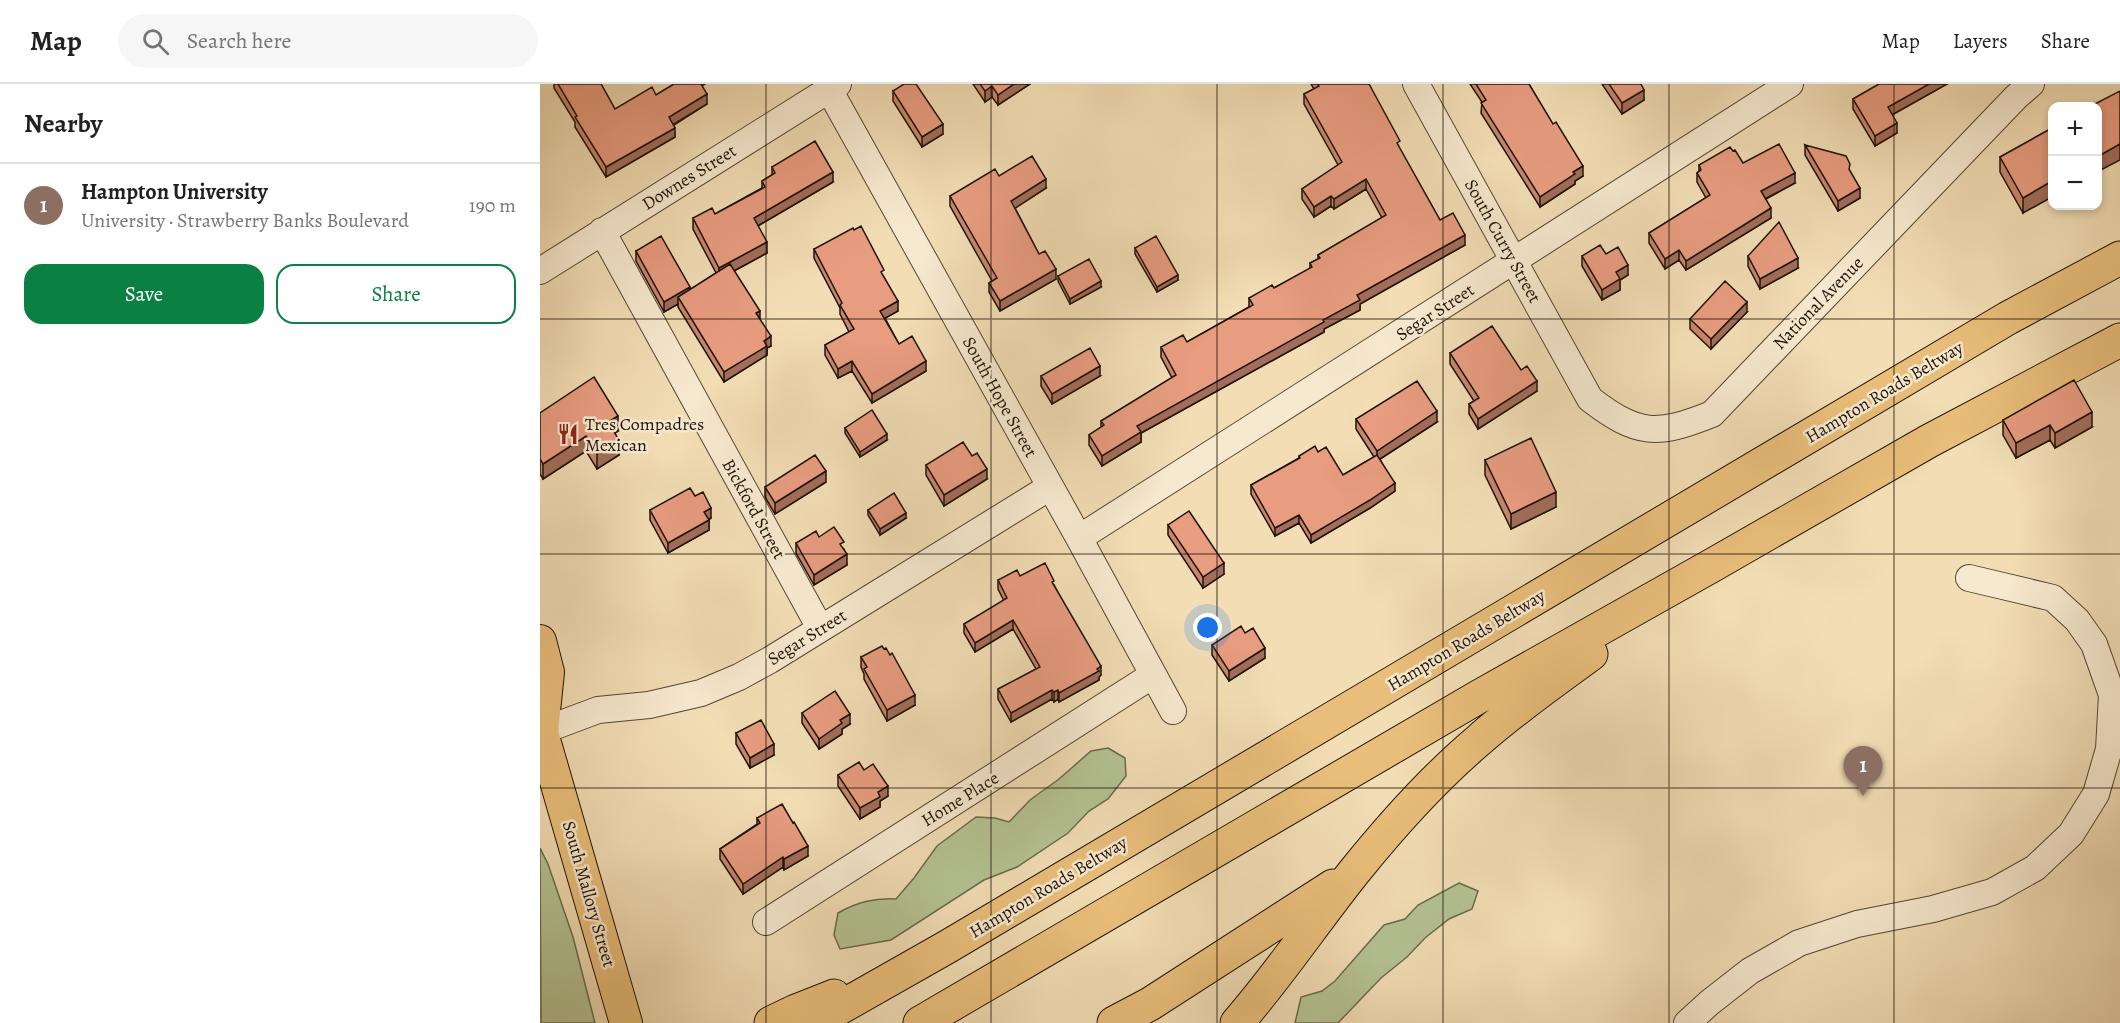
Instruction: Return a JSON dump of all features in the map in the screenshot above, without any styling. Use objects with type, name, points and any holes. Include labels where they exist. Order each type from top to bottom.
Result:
[{"type":"highway","name":"Hampton Roads Beltway","points":[[813,1023],[907,970],[2008,318],[2120,258]]},
{"type":"highway","points":[[920,1023],[1470,702],[1929,441],[2120,340]]},
{"type":"highway","points":[[1237,1023],[1290,958],[1354,872],[1432,784],[1479,739],[1524,703],[1711,566]]},
{"type":"highway","points":[[1114,1023],[1142,1014],[1354,872]]},
{"type":"highway","points":[[771,1023],[796,1011],[907,970]]},
{"type":"main road","name":"South Mallory Street","points":[[540,641],[548,672],[540,730],[623,1014]]},
{"type":"street","name":"South Curry Street","points":[[1416,84],[1590,399]]},
{"type":"street","name":"Segar Street","points":[[1079,538],[1790,84]]},
{"type":"street","name":"Downes Street","points":[[540,271],[831,86]]},
{"type":"street","name":"South Hope Street","points":[[831,86],[1173,711]]},
{"type":"street","name":"National Avenue","points":[[1590,399],[1614,417],[1649,430],[1679,427],[1712,414],[2019,88]]},
{"type":"street","name":"Bickford Street","points":[[602,231],[820,628]]},
{"type":"street","name":"Segar Street","points":[[540,730],[598,710],[670,701],[714,688],[753,670],[1050,487]]},
{"type":"street","points":[[1688,1023],[1709,1003],[1750,971],[1799,943],[1857,924],[1933,909],[1992,892],[2035,868],[2071,834],[2096,794],[2109,749],[2112,695],[2094,644],[2077,620],[2053,598],[1969,578]]},
{"type":"street","name":"Home Place","points":[[766,922],[1153,675]]},
{"type":"green space","points":[[1108,748],[1125,758],[1126,776],[1108,799],[1089,811],[1068,833],[1017,867],[984,880],[891,940],[840,949],[834,935],[838,913],[866,902],[896,899],[937,846],[976,817],[995,818],[1009,822],[1030,800],[1091,751]]},
{"type":"green space","points":[[540,848],[548,864],[573,937],[595,1023],[541,1023]]},
{"type":"green space","points":[[1459,883],[1478,891],[1472,909],[1449,919],[1425,938],[1407,957],[1381,978],[1338,1023],[1295,1023],[1301,997],[1322,991],[1335,981],[1384,925],[1405,919],[1418,905]]},
{"type":"building","points":[[558,84],[601,84],[615,109],[652,87],[656,95],[674,84],[701,84],[707,94],[669,117],[675,128],[606,167],[575,117],[577,116]]},
{"type":"building","points":[[904,84],[916,84],[943,124],[922,137],[893,91]]},
{"type":"building","points":[[980,84],[1014,84],[998,95],[992,86],[985,91]]},
{"type":"building","points":[[1317,84],[1369,84],[1400,141],[1397,143],[1440,220],[1453,213],[1465,235],[1357,295],[1360,300],[1323,320],[1324,322],[1137,426],[1141,432],[1102,456],[1089,435],[1104,425],[1101,421],[1176,375],[1161,347],[1183,335],[1187,342],[1253,305],[1249,298],[1272,285],[1274,288],[1312,267],[1310,263],[1320,258],[1318,255],[1386,215],[1366,179],[1334,199],[1331,196],[1314,207],[1302,189],[1342,162],[1304,94],[1319,86]]},
{"type":"building","points":[[1476,84],[1529,84],[1553,124],[1556,122],[1583,166],[1573,172],[1575,174],[1540,197],[1481,103],[1486,100]]},
{"type":"building","points":[[1609,84],[1641,84],[1644,90],[1622,103]]},
{"type":"building","points":[[1879,84],[1929,84],[1888,107],[1897,123],[1875,136],[1853,99]]},
{"type":"building","points":[[2120,91],[2120,144],[2102,154],[2102,102],[2099,102]]},
{"type":"building","points":[[2048,130],[2048,183],[2023,198],[2000,157]]},
{"type":"building","points":[[815,141],[833,172],[754,218],[767,242],[719,268],[693,218],[712,208],[715,214],[765,187],[762,181],[775,173],[772,167]]},
{"type":"building","points":[[1779,144],[1795,173],[1761,191],[1771,208],[1686,261],[1679,250],[1665,259],[1649,233],[1710,195],[1697,173],[1701,170],[1699,165],[1730,147],[1733,151],[1735,150],[1743,163]]},
{"type":"building","points":[[1805,145],[1846,156],[1850,164],[1849,169],[1860,188],[1838,201]]},
{"type":"building","points":[[1032,156],[1046,179],[1011,201],[1039,254],[1045,251],[1056,269],[1000,301],[989,283],[997,278],[950,196],[995,169],[999,176]]},
{"type":"building","points":[[1779,222],[1798,258],[1760,279],[1748,256]]},
{"type":"building","points":[[861,226],[884,270],[881,272],[898,301],[880,311],[899,344],[912,336],[926,361],[872,394],[852,361],[838,369],[825,345],[854,329],[814,249]]},
{"type":"building","points":[[661,236],[690,287],[664,302],[636,251]]},
{"type":"building","points":[[1156,236],[1178,275],[1157,287],[1135,248]]},
{"type":"building","points":[[1600,245],[1606,254],[1618,247],[1628,265],[1616,272],[1620,279],[1602,290],[1582,256]]},
{"type":"building","points":[[1089,259],[1101,281],[1070,299],[1058,276]]},
{"type":"building","points":[[730,264],[760,311],[756,313],[771,336],[764,341],[767,346],[724,372],[678,297]]},
{"type":"building","points":[[1725,281],[1747,302],[1711,339],[1690,319]]},
{"type":"building","points":[[1492,326],[1521,370],[1527,366],[1537,381],[1478,419],[1469,404],[1479,398],[1450,353]]},
{"type":"building","points":[[1090,348],[1100,366],[1052,394],[1041,376]]},
{"type":"building","points":[[594,377],[618,416],[608,422],[619,440],[597,454],[586,436],[543,464],[540,459],[540,413]]},
{"type":"building","points":[[2074,380],[2092,412],[2055,433],[2050,425],[2016,443],[2003,420]]},
{"type":"building","points":[[1417,381],[1437,411],[1377,451],[1356,419]]},
{"type":"building","points":[[872,410],[887,434],[860,452],[845,428]]},
{"type":"building","points":[[1531,438],[1556,492],[1511,514],[1485,460]]},
{"type":"building","points":[[963,442],[972,456],[977,453],[987,469],[944,495],[926,465]]},
{"type":"building","points":[[1315,446],[1318,452],[1326,447],[1343,475],[1377,455],[1395,483],[1311,535],[1299,515],[1275,528],[1251,485],[1300,458],[1299,456]]},
{"type":"building","points":[[815,455],[826,471],[775,503],[765,487]]},
{"type":"building","points":[[690,488],[695,496],[703,492],[711,508],[704,512],[709,520],[668,543],[650,510]]},
{"type":"building","points":[[894,493],[906,513],[880,529],[868,510]]},
{"type":"building","points":[[1189,511],[1224,563],[1203,577],[1168,525]]},
{"type":"building","points":[[834,527],[844,542],[840,544],[847,554],[814,575],[796,543],[816,531],[819,537]]},
{"type":"building","points":[[1045,563],[1054,581],[1052,582],[1101,666],[1097,669],[1099,671],[1059,693],[1058,690],[1054,692],[1052,690],[1011,713],[998,689],[1040,667],[1013,620],[975,643],[964,624],[1007,598],[998,580],[1017,570],[1020,576]]},
{"type":"building","points":[[1241,626],[1245,633],[1253,628],[1265,648],[1229,671],[1212,645]]},
{"type":"building","points":[[882,646],[890,655],[892,653],[915,695],[887,710],[864,669],[867,667],[861,657]]},
{"type":"building","points":[[835,691],[850,714],[840,720],[842,723],[819,739],[802,713]]},
{"type":"building","points":[[761,720],[774,744],[750,758],[736,733]]},
{"type":"building","points":[[859,762],[864,770],[873,764],[888,786],[878,792],[880,797],[860,808],[838,775]]},
{"type":"building","points":[[782,804],[808,846],[784,859],[783,857],[743,884],[720,849],[760,823],[757,818]]},
{"type":"place","name":"Tres Compadres Mexican","points":[[568,434]]},
{"type":"place","name":"Hampton University","points":[[1863,796]]}]
